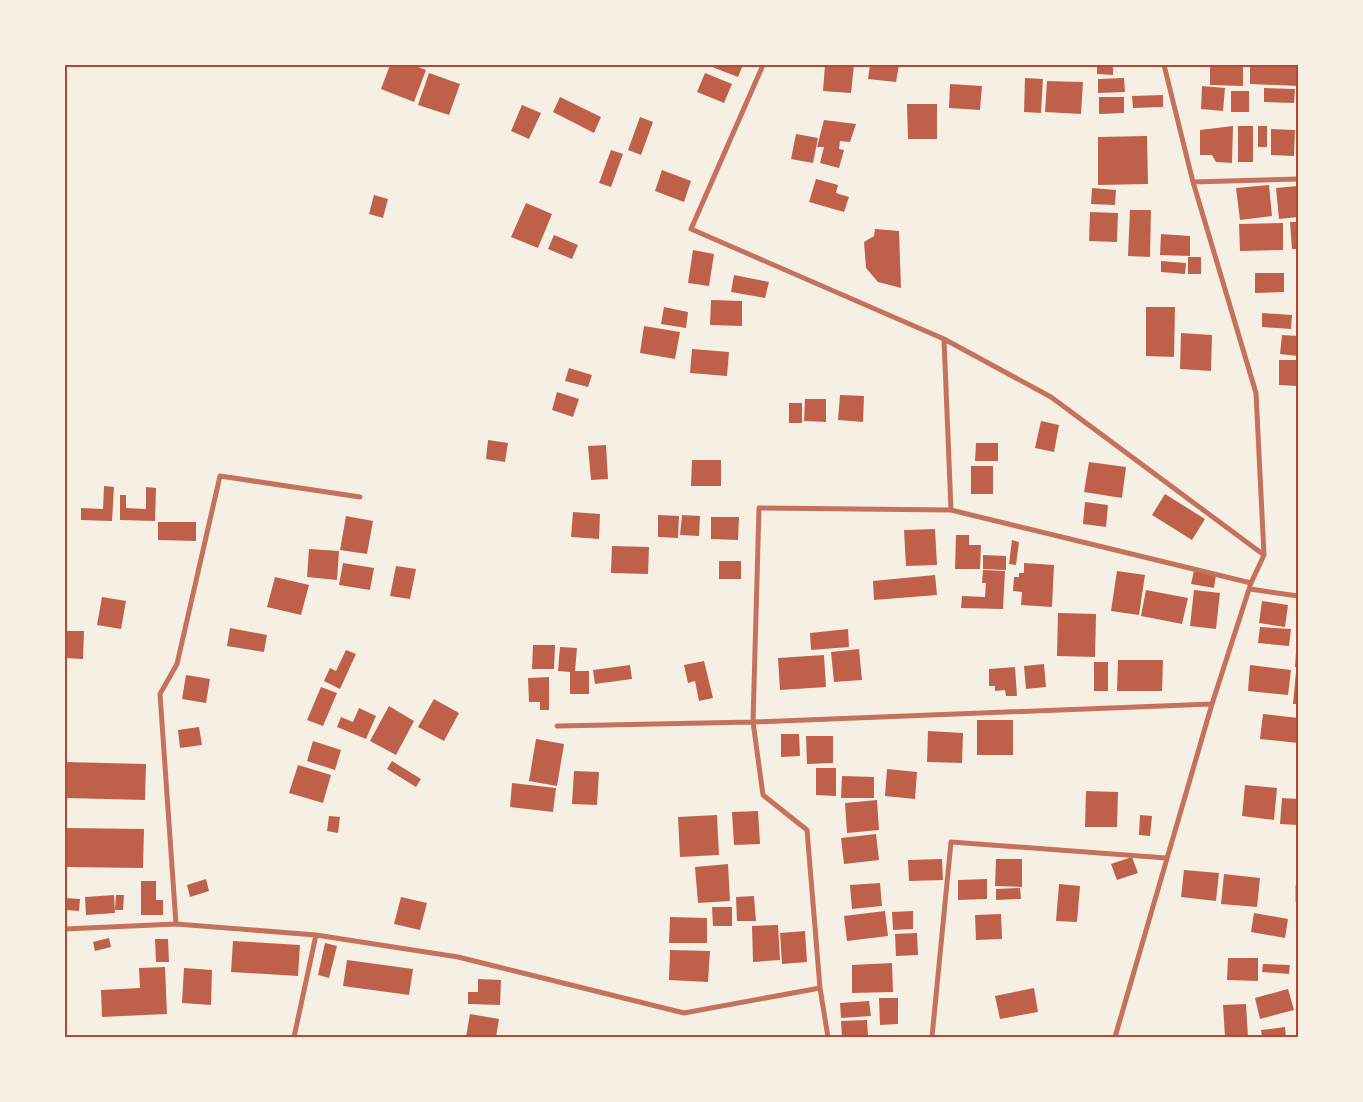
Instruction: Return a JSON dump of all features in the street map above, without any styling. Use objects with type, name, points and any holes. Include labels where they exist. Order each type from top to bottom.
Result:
[{"type":"street","points":[[762,65],[691,229],[944,340],[1051,397],[1264,555]]},
{"type":"street","points":[[1114,1037],[1212,704],[1250,586],[1264,555],[1256,393],[1193,182],[1164,65]]},
{"type":"street","points":[[1193,182],[1298,179]]},
{"type":"street","points":[[944,340],[951,510]]},
{"type":"street","points":[[176,924],[160,694],[177,664],[220,476],[360,497]]},
{"type":"street","points":[[828,1037],[820,988],[807,830],[763,795],[753,722],[759,508],[951,510],[1250,586],[1298,596]]},
{"type":"street","points":[[557,726],[753,722],[1212,704]]},
{"type":"street","points":[[932,1037],[951,842],[1166,858]]},
{"type":"street","points":[[1298,886],[1298,901]]},
{"type":"street","points":[[65,929],[176,924],[316,934],[458,957],[556,979],[684,1013],[820,988]]},
{"type":"street","points":[[294,1037],[316,934]]},
{"type":"building","points":[[390,65],[413,65],[426,70],[414,102],[381,89]]},
{"type":"building","points":[[707,65],[743,65],[738,77]]},
{"type":"building","points":[[825,65],[854,65],[851,93],[823,91]]},
{"type":"building","points":[[870,65],[899,65],[896,82],[868,79]]},
{"type":"building","points":[[1097,65],[1113,65],[1113,75],[1097,74]]},
{"type":"building","points":[[1210,65],[1243,65],[1243,86],[1210,85]]},
{"type":"building","points":[[1250,65],[1298,65],[1298,86],[1250,84]]},
{"type":"building","points":[[429,73],[460,84],[449,115],[418,105]]},
{"type":"building","points":[[705,73],[732,84],[724,103],[697,92]]},
{"type":"building","points":[[1025,78],[1043,79],[1041,113],[1024,112]]},
{"type":"building","points":[[1124,78],[1125,92],[1098,93],[1098,79]]},
{"type":"building","points":[[1047,81],[1083,82],[1081,114],[1045,112]]},
{"type":"building","points":[[950,84],[982,86],[980,110],[949,108]]},
{"type":"building","points":[[1202,86],[1225,88],[1223,111],[1201,109]]},
{"type":"building","points":[[1264,88],[1295,89],[1294,103],[1264,102]]},
{"type":"building","points":[[1231,91],[1249,91],[1249,112],[1231,112]]},
{"type":"building","points":[[1163,95],[1163,107],[1133,108],[1132,96]]},
{"type":"building","points":[[560,97],[601,117],[594,133],[553,112]]},
{"type":"building","points":[[1099,97],[1124,97],[1124,113],[1099,114]]},
{"type":"building","points":[[907,104],[937,104],[937,139],[908,139]]},
{"type":"building","points":[[522,105],[541,113],[529,139],[511,131]]},
{"type":"building","points":[[640,117],[653,122],[641,155],[628,150]]},
{"type":"building","points":[[824,120],[856,124],[850,142],[840,141],[839,149],[844,150],[839,168],[820,163],[824,147],[817,147]]},
{"type":"building","points":[[1233,126],[1232,163],[1216,162],[1212,155],[1200,155],[1200,130]]},
{"type":"building","points":[[1238,126],[1253,126],[1253,162],[1238,162]]},
{"type":"building","points":[[1258,126],[1267,126],[1267,147],[1258,147]]},
{"type":"building","points":[[1271,129],[1295,130],[1294,156],[1271,155]]},
{"type":"building","points":[[796,134],[818,138],[813,163],[791,159]]},
{"type":"building","points":[[1147,136],[1148,184],[1098,185],[1098,137]]},
{"type":"building","points":[[611,150],[623,154],[611,187],[599,183]]},
{"type":"building","points":[[662,170],[691,181],[684,202],[655,191]]},
{"type":"building","points":[[816,179],[838,185],[836,193],[849,197],[844,212],[809,202]]},
{"type":"building","points":[[1269,185],[1272,216],[1240,220],[1236,188]]},
{"type":"building","points":[[1298,186],[1298,217],[1279,219],[1276,188]]},
{"type":"building","points":[[1092,188],[1116,190],[1115,205],[1091,204]]},
{"type":"building","points":[[374,195],[388,199],[383,218],[369,214]]},
{"type":"building","points":[[526,203],[552,214],[538,248],[511,237]]},
{"type":"building","points":[[1130,210],[1151,210],[1150,257],[1128,256]]},
{"type":"building","points":[[1090,212],[1118,213],[1117,242],[1089,241]]},
{"type":"building","points":[[1290,222],[1298,222],[1298,249],[1292,249]]},
{"type":"building","points":[[1283,223],[1283,250],[1240,251],[1239,224]]},
{"type":"building","points":[[875,229],[899,231],[901,288],[878,282],[866,268],[864,242],[874,236]]},
{"type":"building","points":[[1161,234],[1190,236],[1190,256],[1160,255]]},
{"type":"building","points":[[554,235],[578,245],[572,259],[548,249]]},
{"type":"building","points":[[693,250],[714,254],[709,286],[688,283]]},
{"type":"building","points":[[1188,257],[1201,257],[1201,274],[1188,274]]},
{"type":"building","points":[[1161,261],[1186,263],[1185,274],[1161,272]]},
{"type":"building","points":[[1255,273],[1284,273],[1284,292],[1255,293]]},
{"type":"building","points":[[734,275],[769,282],[765,298],[731,292]]},
{"type":"building","points":[[711,300],[742,301],[742,326],[710,325]]},
{"type":"building","points":[[664,307],[688,312],[686,328],[661,324]]},
{"type":"building","points":[[1146,307],[1175,307],[1174,357],[1146,356]]},
{"type":"building","points":[[1262,313],[1292,315],[1291,329],[1262,327]]},
{"type":"building","points":[[644,326],[680,332],[675,359],[640,353]]},
{"type":"building","points":[[1181,333],[1212,335],[1211,371],[1180,369]]},
{"type":"building","points":[[1282,335],[1298,336],[1298,356],[1280,354]]},
{"type":"building","points":[[692,349],[729,352],[727,376],[690,373]]},
{"type":"building","points":[[1279,360],[1298,360],[1298,386],[1279,385]]},
{"type":"building","points":[[569,368],[592,375],[588,387],[565,381]]},
{"type":"building","points":[[557,392],[579,399],[573,417],[552,410]]},
{"type":"building","points":[[840,395],[864,396],[863,422],[838,420]]},
{"type":"building","points":[[805,399],[826,399],[826,422],[804,421]]},
{"type":"building","points":[[789,403],[802,403],[802,423],[789,423]]},
{"type":"building","points":[[1041,421],[1059,425],[1054,452],[1035,448]]},
{"type":"building","points":[[488,440],[508,443],[505,462],[486,459]]},
{"type":"building","points":[[976,443],[998,443],[998,461],[975,461]]},
{"type":"building","points":[[606,445],[608,479],[591,480],[588,446]]},
{"type":"building","points":[[692,460],[721,460],[721,486],[691,486]]},
{"type":"building","points":[[1089,462],[1126,467],[1122,498],[1084,492]]},
{"type":"building","points":[[971,466],[993,466],[993,494],[971,494]]},
{"type":"building","points":[[104,486],[114,487],[112,521],[81,520],[81,508],[103,509]]},
{"type":"building","points":[[146,487],[156,488],[155,521],[120,520],[120,495],[126,495],[126,508],[146,509]]},
{"type":"building","points":[[1165,494],[1205,519],[1192,540],[1152,515]]},
{"type":"building","points":[[1085,502],[1108,505],[1106,527],[1083,524]]},
{"type":"building","points":[[573,512],[600,514],[599,539],[571,537]]},
{"type":"building","points":[[658,515],[679,516],[678,538],[658,537]]},
{"type":"building","points":[[682,515],[700,516],[699,536],[680,535]]},
{"type":"building","points":[[346,516],[373,521],[367,554],[340,550]]},
{"type":"building","points":[[711,517],[739,517],[738,540],[711,539]]},
{"type":"building","points":[[158,522],[196,522],[196,541],[158,540]]},
{"type":"building","points":[[935,529],[937,565],[906,566],[904,530]]},
{"type":"building","points":[[956,535],[969,535],[969,545],[981,545],[980,569],[955,569]]},
{"type":"building","points":[[1012,540],[1019,542],[1016,565],[1009,564]]},
{"type":"building","points":[[612,546],[649,547],[648,574],[611,573]]},
{"type":"building","points":[[309,549],[339,551],[337,580],[307,577]]},
{"type":"building","points":[[983,555],[1006,556],[1006,570],[983,569]]},
{"type":"building","points":[[719,561],[741,561],[741,579],[719,579]]},
{"type":"building","points":[[343,563],[374,568],[370,590],[339,585]]},
{"type":"building","points":[[1024,563],[1054,565],[1052,607],[1021,605],[1022,592],[1013,591],[1014,577],[1019,577],[1019,573],[1024,573]]},
{"type":"building","points":[[396,566],[416,569],[410,599],[390,596]]},
{"type":"building","points":[[983,570],[1005,571],[1003,609],[961,608],[962,596],[985,597],[986,583],[982,583]]},
{"type":"building","points":[[1117,571],[1145,575],[1139,615],[1111,611]]},
{"type":"building","points":[[1194,571],[1216,575],[1214,588],[1191,584]]},
{"type":"building","points":[[935,575],[937,595],[874,600],[873,581]]},
{"type":"building","points":[[275,577],[309,585],[301,615],[267,607]]},
{"type":"building","points":[[1146,590],[1188,598],[1182,624],[1141,616]]},
{"type":"building","points":[[1194,590],[1220,593],[1216,629],[1190,626]]},
{"type":"building","points":[[102,597],[126,601],[121,629],[97,625]]},
{"type":"building","points":[[1262,601],[1288,605],[1285,627],[1259,623]]},
{"type":"building","points":[[1058,613],[1096,614],[1095,657],[1057,656]]},
{"type":"building","points":[[1260,627],[1291,629],[1289,646],[1258,643]]},
{"type":"building","points":[[230,628],[267,635],[264,652],[227,646]]},
{"type":"building","points":[[848,629],[849,647],[811,650],[810,633]]},
{"type":"building","points":[[65,631],[84,631],[83,659],[65,658]]},
{"type":"building","points":[[533,645],[555,645],[554,669],[532,669]]},
{"type":"building","points":[[560,647],[577,648],[575,671],[589,671],[589,694],[570,694],[570,672],[558,671]]},
{"type":"building","points":[[859,649],[862,680],[834,682],[831,652]]},
{"type":"building","points":[[346,650],[356,654],[340,689],[324,681],[330,668],[336,671]]},
{"type":"building","points":[[1296,652],[1298,652],[1298,667],[1295,667]]},
{"type":"building","points":[[824,655],[826,687],[780,690],[778,658]]},
{"type":"building","points":[[1118,660],[1163,660],[1162,691],[1117,691]]},
{"type":"building","points":[[704,661],[713,698],[699,701],[695,681],[688,683],[684,665]]},
{"type":"building","points":[[1094,662],[1108,662],[1108,691],[1094,691]]},
{"type":"building","points":[[1044,664],[1046,687],[1026,689],[1024,666]]},
{"type":"building","points":[[630,665],[632,679],[595,684],[593,670]]},
{"type":"building","points":[[1250,665],[1291,670],[1288,695],[1248,691]]},
{"type":"building","points":[[1015,667],[1017,696],[1006,696],[1005,690],[995,691],[995,686],[989,686],[989,669]]},
{"type":"building","points":[[1296,672],[1298,672],[1298,704],[1293,704]]},
{"type":"building","points":[[186,675],[210,679],[206,703],[182,699]]},
{"type":"building","points":[[549,677],[549,710],[540,710],[540,702],[529,702],[528,678]]},
{"type":"building","points":[[321,687],[337,693],[323,726],[307,720]]},
{"type":"building","points":[[434,699],[459,713],[444,741],[418,727]]},
{"type":"building","points":[[389,706],[414,721],[396,755],[370,741]]},
{"type":"building","points":[[359,708],[376,716],[366,739],[337,727],[341,717],[353,722]]},
{"type":"building","points":[[1263,714],[1298,718],[1298,743],[1260,739]]},
{"type":"building","points":[[977,720],[1013,720],[1013,755],[977,755]]},
{"type":"building","points":[[199,727],[202,745],[180,748],[178,730]]},
{"type":"building","points":[[928,731],[963,733],[962,763],[927,762]]},
{"type":"building","points":[[781,734],[799,734],[800,756],[781,757]]},
{"type":"building","points":[[806,736],[833,736],[833,763],[807,764]]},
{"type":"building","points":[[536,739],[564,744],[557,786],[529,781]]},
{"type":"building","points":[[313,741],[341,750],[335,770],[307,761]]},
{"type":"building","points":[[392,761],[421,779],[416,787],[387,769]]},
{"type":"building","points":[[65,762],[146,764],[145,800],[65,798]]},
{"type":"building","points":[[298,765],[331,775],[323,803],[289,793]]},
{"type":"building","points":[[816,768],[836,768],[836,796],[816,795]]},
{"type":"building","points":[[887,769],[917,772],[915,799],[885,796]]},
{"type":"building","points":[[574,771],[599,772],[597,805],[572,804]]},
{"type":"building","points":[[842,776],[874,777],[874,798],[841,798]]},
{"type":"building","points":[[512,783],[556,788],[553,812],[510,807]]},
{"type":"building","points":[[1245,785],[1277,788],[1274,820],[1242,816]]},
{"type":"building","points":[[1086,791],[1118,792],[1117,827],[1085,827]]},
{"type":"building","points":[[1282,798],[1298,799],[1298,825],[1280,824]]},
{"type":"building","points":[[877,800],[879,830],[847,833],[845,803]]},
{"type":"building","points":[[758,811],[760,844],[734,845],[732,812]]},
{"type":"building","points":[[717,815],[719,855],[680,857],[678,817]]},
{"type":"building","points":[[1140,815],[1152,816],[1150,836],[1139,835]]},
{"type":"building","points":[[329,816],[340,817],[338,833],[327,831]]},
{"type":"building","points":[[65,828],[144,829],[143,868],[65,867]]},
{"type":"building","points":[[876,834],[879,860],[844,864],[841,838]]},
{"type":"building","points":[[1132,857],[1138,873],[1117,880],[1111,864]]},
{"type":"building","points":[[942,859],[943,880],[909,881],[908,860]]},
{"type":"building","points":[[996,859],[1022,859],[1022,887],[995,886]]},
{"type":"building","points":[[728,864],[730,901],[698,903],[695,867]]},
{"type":"building","points":[[1184,870],[1219,873],[1216,901],[1181,897]]},
{"type":"building","points":[[1224,874],[1260,878],[1257,907],[1221,904]]},
{"type":"building","points":[[206,879],[209,891],[190,897],[187,885]]},
{"type":"building","points":[[987,879],[987,899],[958,900],[958,880]]},
{"type":"building","points":[[141,881],[156,881],[156,900],[163,900],[163,915],[141,915]]},
{"type":"building","points":[[880,883],[882,906],[852,909],[850,885]]},
{"type":"building","points":[[1059,884],[1080,886],[1077,922],[1056,921]]},
{"type":"building","points":[[1020,888],[1021,899],[996,900],[996,889]]},
{"type":"building","points":[[114,895],[115,913],[86,915],[85,897]]},
{"type":"building","points":[[116,895],[124,895],[123,910],[115,910]]},
{"type":"building","points":[[754,896],[756,921],[737,921],[736,897]]},
{"type":"building","points":[[401,897],[427,903],[420,930],[394,924]]},
{"type":"building","points":[[65,898],[80,899],[79,911],[65,910]]},
{"type":"building","points":[[712,907],[732,907],[732,926],[713,926]]},
{"type":"building","points":[[885,911],[888,936],[847,941],[844,916]]},
{"type":"building","points":[[913,911],[913,929],[893,930],[892,912]]},
{"type":"building","points":[[1254,913],[1288,919],[1285,938],[1251,932]]},
{"type":"building","points":[[1001,914],[1002,939],[976,940],[975,915]]},
{"type":"building","points":[[670,917],[707,918],[707,943],[669,943]]},
{"type":"building","points":[[778,925],[780,960],[753,962],[752,926]]},
{"type":"building","points":[[805,931],[807,962],[782,964],[780,933]]},
{"type":"building","points":[[917,933],[918,955],[896,956],[895,934]]},
{"type":"building","points":[[109,938],[111,947],[95,951],[93,942]]},
{"type":"building","points":[[155,939],[168,939],[169,962],[156,962]]},
{"type":"building","points":[[233,941],[300,945],[298,976],[231,972]]},
{"type":"building","points":[[325,943],[337,946],[329,978],[318,975]]},
{"type":"building","points":[[670,950],[710,951],[708,982],[669,980]]},
{"type":"building","points":[[1228,958],[1258,958],[1258,981],[1227,980]]},
{"type":"building","points":[[347,960],[413,969],[409,995],[343,986]]},
{"type":"building","points":[[892,963],[893,992],[852,993],[852,965]]},
{"type":"building","points":[[1263,964],[1290,965],[1289,974],[1262,972]]},
{"type":"building","points":[[165,967],[167,1014],[102,1017],[101,990],[140,988],[139,968]]},
{"type":"building","points":[[184,968],[212,970],[211,1005],[182,1003]]},
{"type":"building","points":[[478,979],[501,980],[500,1005],[468,1004],[468,992],[478,992]]},
{"type":"building","points":[[1034,988],[1038,1012],[1000,1019],[995,996]]},
{"type":"building","points":[[1288,989],[1294,1010],[1260,1019],[1255,998]]},
{"type":"building","points":[[879,998],[898,998],[898,1024],[880,1025]]},
{"type":"building","points":[[869,1001],[871,1016],[841,1018],[840,1003]]},
{"type":"building","points":[[1246,1004],[1248,1037],[1225,1037],[1223,1005]]},
{"type":"building","points":[[470,1014],[499,1019],[496,1037],[466,1037]]},
{"type":"building","points":[[867,1020],[868,1036],[842,1037],[841,1021]]},
{"type":"building","points":[[1285,1027],[1286,1037],[1262,1037],[1261,1030]]}]
